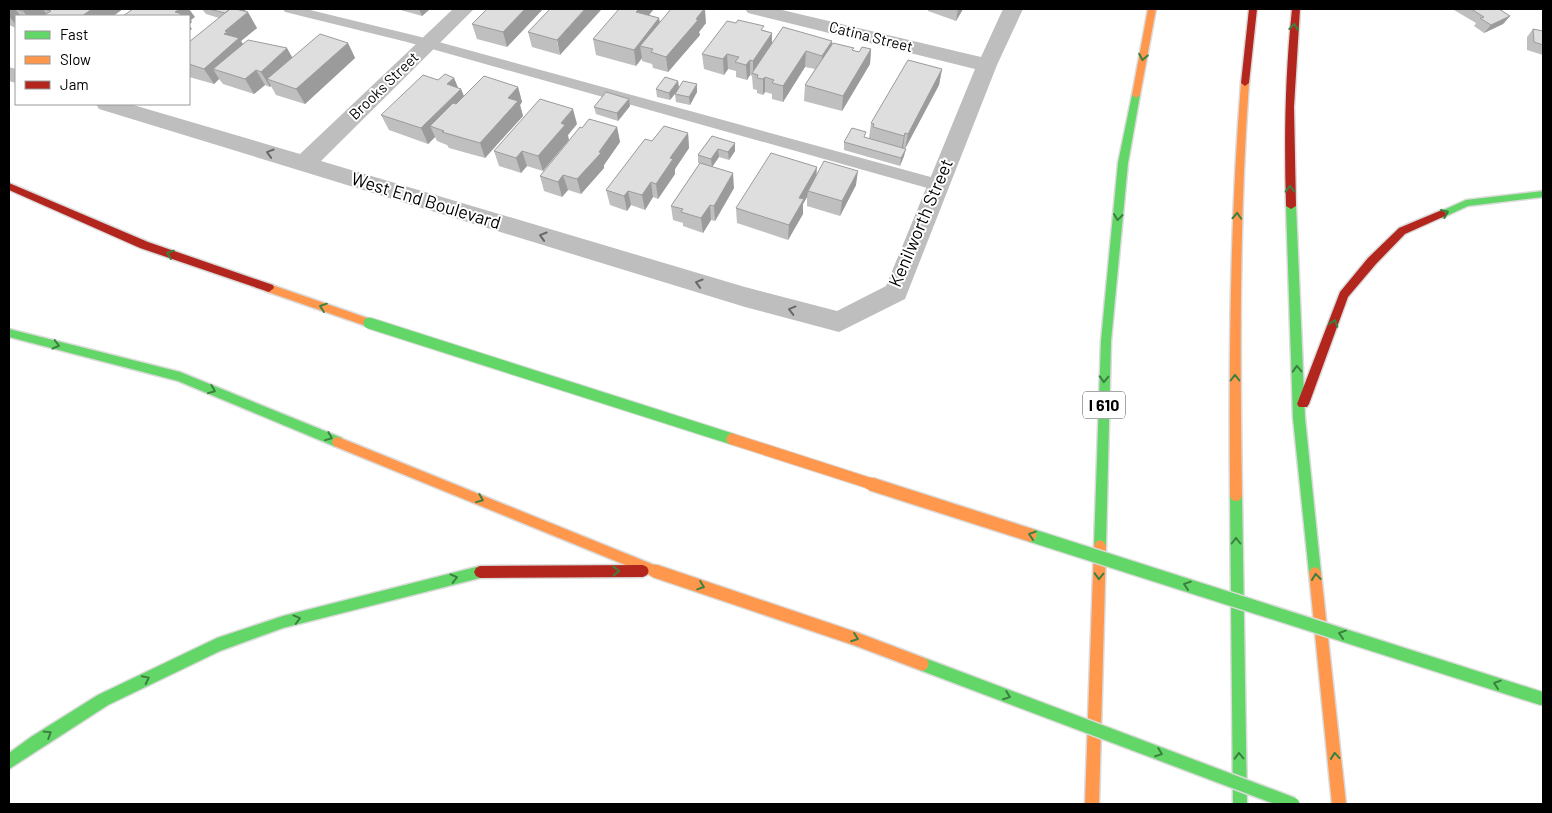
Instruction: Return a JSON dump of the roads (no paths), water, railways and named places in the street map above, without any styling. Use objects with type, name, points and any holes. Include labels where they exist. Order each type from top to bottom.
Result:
[{"type":"highway","name":"I 610","points":[[1092,804],[1106,341],[1123,163],[1152,9]]},
{"type":"highway","points":[[1240,804],[1236,612],[1235,261],[1245,66],[1253,9]]},
{"type":"highway","points":[[1296,9],[1291,59],[1289,159],[1299,418],[1339,804]]},
{"type":"highway","points":[[9,186],[144,245],[369,323],[1543,699]]},
{"type":"highway","points":[[1299,418],[1344,295],[1372,261],[1402,231],[1466,204],[1522,194],[1543,194]]},
{"type":"highway","points":[[9,333],[180,377],[654,571],[856,638],[1294,804]]},
{"type":"highway","points":[[9,762],[36,742],[102,700],[217,645],[283,622],[478,572],[654,571]]},
{"type":"street","name":"Brooks Street","points":[[304,164],[464,9]]},
{"type":"street","name":"Catina Street","points":[[755,9],[987,65]]},
{"type":"street","name":"Kenilworth Street","points":[[745,297],[839,322],[896,292],[987,65],[1014,9]]},
{"type":"street","name":"West End Boulevard","points":[[110,105],[745,297]]},
{"type":"lane","points":[[290,9],[428,44],[938,185]]}]
